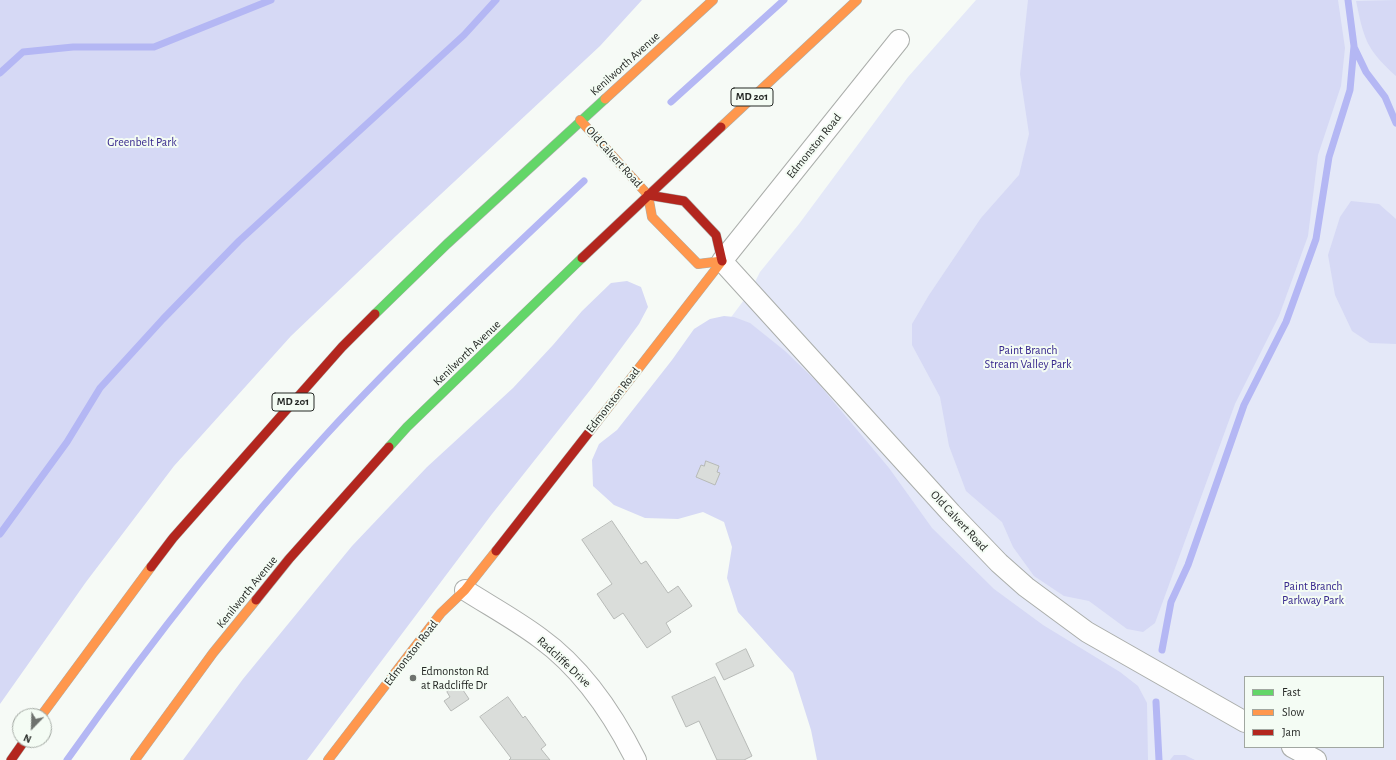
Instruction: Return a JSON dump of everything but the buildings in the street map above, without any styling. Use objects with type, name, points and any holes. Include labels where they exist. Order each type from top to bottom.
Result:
[{"type":"main road","name":"Kenilworth Avenue","points":[[47,708],[105,627],[173,538],[342,347],[447,244],[580,120],[713,0]]},
{"type":"main road","name":"Kenilworth Avenue","points":[[135,760],[213,653],[289,559],[407,427],[648,195],[857,0]]},
{"type":"main road","name":"Old Calvert Road","points":[[580,120],[648,195],[652,217],[698,264],[722,260],[716,235],[684,201],[648,195]]},
{"type":"main road","name":"Edmonston Road","points":[[328,760],[441,613],[465,590],[722,260]]},
{"type":"main road","points":[[11,760],[19,748]]},
{"type":"street","name":"Edmonston Road","points":[[722,260],[899,40]]},
{"type":"street","name":"Old Calvert Road","points":[[722,260],[951,513],[999,563],[1026,587],[1087,632],[1244,721]]},
{"type":"street","name":"Radcliffe Drive","points":[[465,590],[541,638],[568,662],[592,688],[617,724],[636,760]]},
{"type":"street","points":[[1294,748],[1316,760]]},
{"type":"green space","name":"Greenbelt Park","points":[[0,0],[642,0],[600,46],[291,336],[174,466],[86,582],[0,704]]},
{"type":"green space","name":"Paint Branch Stream Valley Park","points":[[976,0],[1396,0],[1396,760],[984,760],[690,372],[750,292],[760,272],[799,224],[908,77]]},
{"type":"green space","points":[[1028,0],[1338,0],[1345,48],[1341,86],[1318,155],[1308,236],[1279,316],[1235,404],[1155,623],[1143,632],[1127,629],[1089,601],[1064,596],[1034,576],[1013,547],[1002,522],[966,491],[949,446],[940,397],[912,345],[912,324],[929,295],[981,218],[1019,175],[1029,134],[1020,74]]},
{"type":"green space","points":[[1396,0],[1396,76],[1378,58],[1368,43],[1361,25],[1356,1]]},
{"type":"green space","points":[[1351,201],[1379,204],[1396,219],[1396,344],[1370,343],[1352,331],[1335,295],[1328,255],[1340,217]]},
{"type":"green space","points":[[627,281],[641,287],[648,307],[639,324],[591,389],[492,514],[307,760],[183,760],[243,679],[352,546],[427,467],[513,388],[582,311],[611,283]]},
{"type":"green space","points":[[724,316],[734,317],[750,323],[785,351],[817,382],[889,468],[932,528],[994,589],[1043,625],[1120,672],[1138,686],[1147,703],[1148,760],[817,760],[811,730],[793,673],[738,612],[727,578],[732,547],[724,522],[703,512],[678,519],[645,518],[614,505],[593,486],[592,460],[599,444],[617,430],[672,360],[694,329],[710,319]]},
{"type":"green space","points":[[1174,755],[1185,755],[1195,760],[1170,760]]},
{"type":"waterway","points":[[0,73],[23,52],[73,47],[154,47],[271,0]]},
{"type":"waterway","points":[[0,534],[67,442],[100,388],[163,319],[239,241],[464,35],[496,0]]},
{"type":"waterway","points":[[671,102],[784,0]]},
{"type":"waterway","points":[[1162,650],[1171,602],[1188,565],[1244,405],[1286,322],[1316,239],[1329,157],[1350,90],[1354,46],[1348,0]]},
{"type":"waterway","points":[[1354,47],[1366,72],[1385,97],[1396,123]]},
{"type":"waterway","points":[[67,760],[128,676],[191,594],[290,475],[388,370],[584,181]]},
{"type":"waterway","points":[[1156,702],[1159,760]]},
{"type":"traffic: fast","points":[[375,314],[447,244],[605,99]]},
{"type":"traffic: fast","points":[[389,447],[407,427],[582,258]]},
{"type":"traffic: slow","points":[[605,99],[713,0]]},
{"type":"traffic: slow","points":[[721,127],[857,0]]},
{"type":"traffic: slow","points":[[580,120],[648,195],[652,217],[698,264],[722,261]]},
{"type":"traffic: slow","points":[[597,422],[722,261]]},
{"type":"traffic: slow","points":[[328,760],[441,613],[465,590],[496,551]]},
{"type":"traffic: slow","points":[[47,708],[151,567]]},
{"type":"traffic: slow","points":[[135,760],[213,653],[256,600]]},
{"type":"traffic: jam","points":[[582,258],[721,127]]},
{"type":"traffic: jam","points":[[648,195],[684,201],[716,235],[722,261]]},
{"type":"traffic: jam","points":[[151,567],[173,538],[342,347],[375,314]]},
{"type":"traffic: jam","points":[[496,551],[597,422]]},
{"type":"traffic: jam","points":[[256,600],[289,559],[389,447]]},
{"type":"traffic: jam","points":[[11,760],[19,748]]},
{"type":"place","name":"Edmonston Rd at Radcliffe Dr","points":[[413,678]]},
{"type":"park label","name":"Paint Branch Parkway Park","points":[[1313,593]]}]
